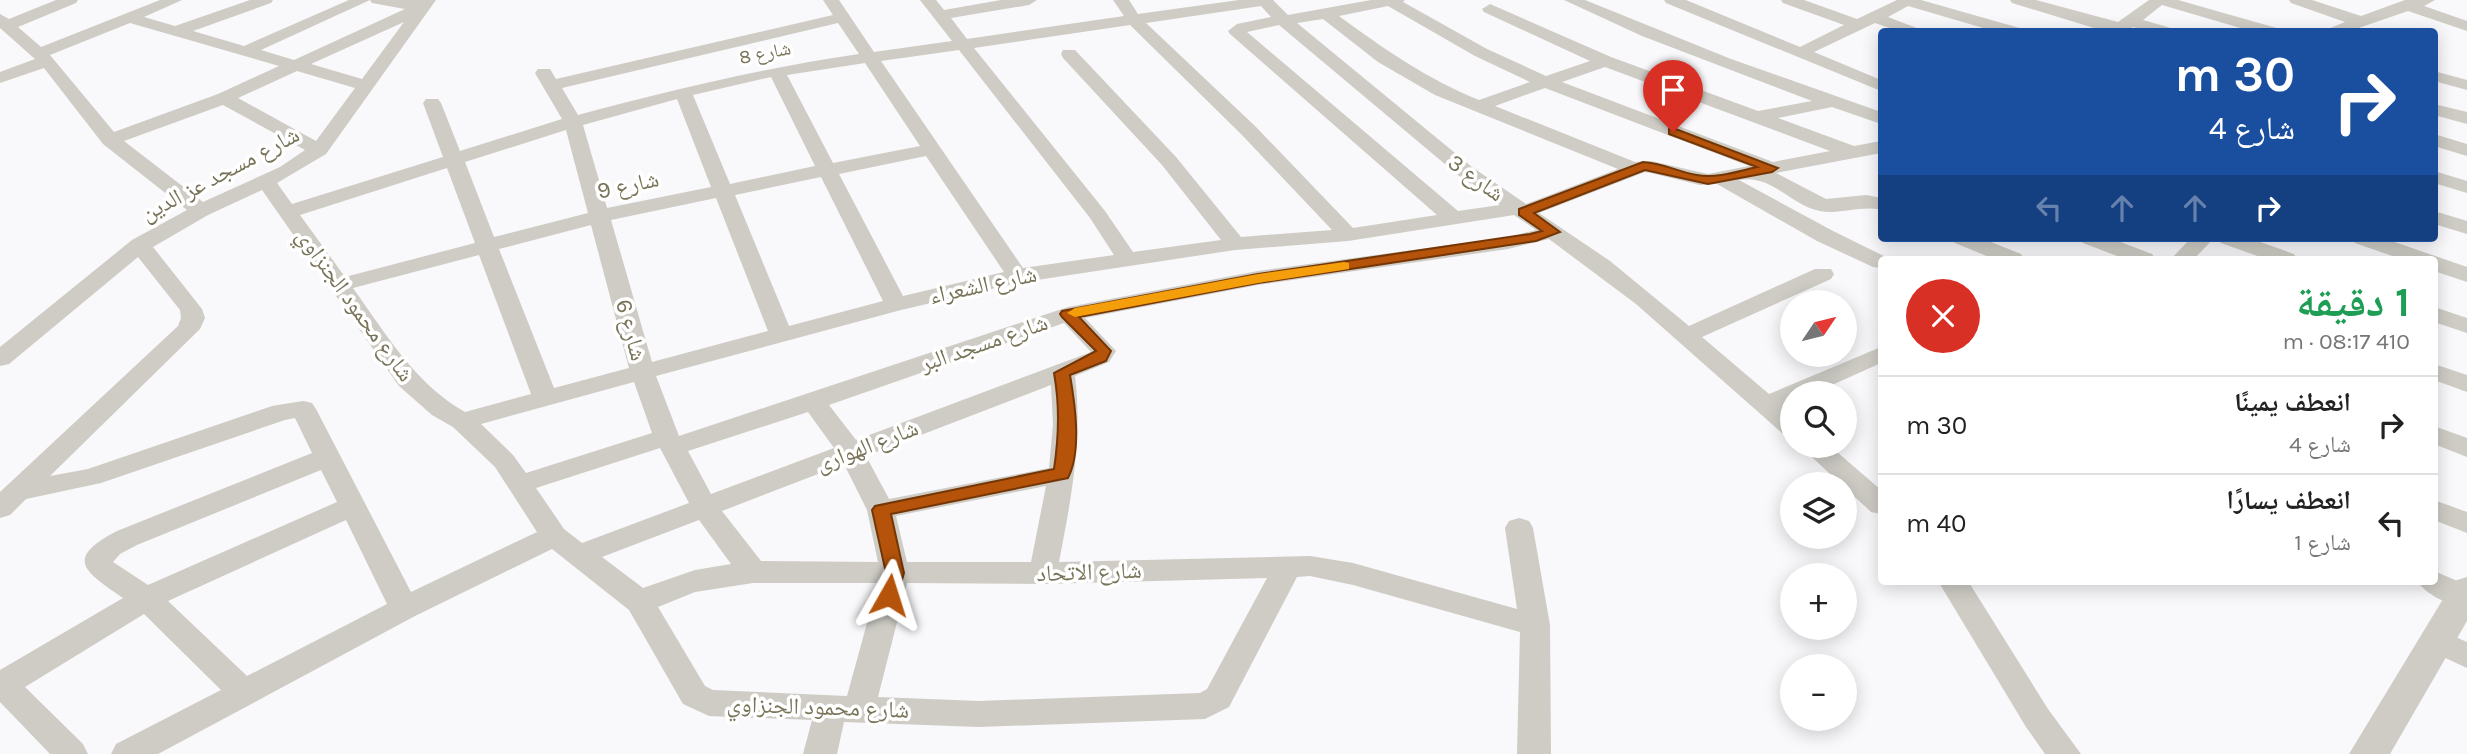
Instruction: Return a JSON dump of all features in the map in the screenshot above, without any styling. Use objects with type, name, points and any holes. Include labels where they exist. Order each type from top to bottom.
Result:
[{"type":"street","points":[[70,0],[4,22],[43,57],[110,139],[201,211]]},
{"type":"street","points":[[0,78],[174,0]]},
{"type":"street","points":[[177,31],[265,0]]},
{"type":"street","points":[[246,51],[362,0]]},
{"type":"street","points":[[378,0],[426,4]]},
{"type":"street","points":[[831,0],[1017,276]]},
{"type":"street","points":[[1121,0],[1134,20],[1249,131],[1348,235]]},
{"type":"street","points":[[1572,0],[1627,25],[1769,81],[1878,117]]},
{"type":"street","points":[[1672,0],[1878,86]]},
{"type":"street","points":[[1789,0],[1899,28]]},
{"type":"street","points":[[2018,0],[2122,27],[2158,2]]},
{"type":"street","points":[[2132,0],[2158,2],[2259,28]]},
{"type":"street","points":[[2297,0],[2359,21]]},
{"type":"street","points":[[2389,0],[2467,26]]},
{"type":"street","points":[[2340,28],[2427,0]]},
{"type":"street","points":[[934,7],[1022,1]]},
{"type":"street","name":"شارع 8","points":[[287,212],[573,122],[683,92],[776,71],[1265,1]]},
{"type":"street","name":"شارع 3","points":[[1265,1],[1283,20],[1442,153],[1623,282],[1780,417]]},
{"type":"street","points":[[1454,218],[1236,31],[1394,1],[1432,28],[1483,55],[1765,170],[1822,205],[1830,206],[1863,199],[1878,203]]},
{"type":"street","points":[[1800,53],[1903,1],[2002,28]]},
{"type":"street","points":[[110,139],[224,98],[426,4]]},
{"type":"street","name":"شارع مسجد عز الدين","points":[[4,353],[140,245],[201,211],[305,160],[319,150],[426,4]]},
{"type":"street","points":[[934,7],[1098,215],[1127,259]]},
{"type":"street","points":[[1490,9],[1605,61],[1757,117],[1872,151]]},
{"type":"street","points":[[1326,13],[1409,75],[1635,169],[1655,166],[1695,179],[1720,178],[1872,151]]},
{"type":"street","name":"شارع 6","points":[[753,572],[705,508],[669,442],[642,371],[573,122],[548,79],[842,17]]},
{"type":"street","points":[[130,18],[368,86]]},
{"type":"street","points":[[1069,54],[1169,161],[1235,244]]},
{"type":"street","points":[[1479,106],[1605,61]]},
{"type":"street","points":[[776,71],[896,304]]},
{"type":"street","points":[[2438,77],[2467,85]]},
{"type":"street","points":[[1757,117],[1839,104],[1878,88]]},
{"type":"street","points":[[683,92],[780,335]]},
{"type":"street","points":[[224,98],[319,150]]},
{"type":"street","points":[[432,103],[545,398]]},
{"type":"street","points":[[2438,109],[2467,118]]},
{"type":"street","points":[[2438,141],[2467,150]]},
{"type":"street","name":"شارع 9","points":[[340,285],[599,216],[931,149]]},
{"type":"street","name":"شارع الشعراء","points":[[462,421],[896,304],[1017,276],[1235,244],[1348,235],[1520,210],[1635,169]]},
{"type":"street","points":[[1720,178],[1825,236],[1878,261]]},
{"type":"street","points":[[2438,178],[2467,187]]},
{"type":"street","name":"شارع محمود الجنزاوي","points":[[265,181],[408,381],[441,409],[462,421],[504,461],[554,536],[640,602],[694,695],[718,704],[979,713],[1205,706],[1218,698],[1288,566]]},
{"type":"street","points":[[2438,218],[2467,228]]},
{"type":"street","name":"شارع مسجد البر","points":[[520,485],[813,402],[1068,314],[1258,278],[1508,243],[1553,232]]},
{"type":"street","points":[[1971,242],[2000,256]]},
{"type":"street","points":[[2101,242],[2136,256]]},
{"type":"street","points":[[2185,256],[2199,242]]},
{"type":"street","points":[[2240,242],[2278,256]]},
{"type":"street","points":[[2374,242],[2414,256]]},
{"type":"street","points":[[9,499],[188,329],[193,318],[191,309],[140,245]]},
{"type":"street","points":[[2438,264],[2467,275]]},
{"type":"street","points":[[1686,336],[1824,274]]},
{"type":"street","name":"شارع الهوارى","points":[[579,555],[1101,357],[1104,351],[1068,314]]},
{"type":"street","points":[[2438,315],[2467,326]]},
{"type":"street","points":[[1766,405],[1878,355]]},
{"type":"street","points":[[1043,573],[1067,438],[1067,404],[1062,373]]},
{"type":"street","points":[[2438,373],[2467,384]]},
{"type":"street","points":[[813,402],[851,452],[881,510],[895,573],[845,709],[820,754]]},
{"type":"street","points":[[9,499],[92,477],[293,408],[303,409],[404,608]]},
{"type":"street","points":[[2438,436],[2467,448]]},
{"type":"street","points":[[244,693],[146,598],[99,567],[99,558],[110,547],[328,457]]},
{"type":"street","points":[[1830,458],[1875,491]]},
{"type":"street","points":[[881,510],[1062,474]]},
{"type":"street","points":[[71,754],[1,685],[146,598],[353,506]]},
{"type":"street","points":[[2438,511],[2467,523]]},
{"type":"street","points":[[1519,528],[1535,625],[1534,754]]},
{"type":"street","points":[[128,754],[404,608],[554,536]]},
{"type":"street","name":"شارع الاتحاد","points":[[640,602],[690,581],[715,574],[1043,573],[1288,566],[1332,569],[1535,625]]},
{"type":"street","points":[[1955,585],[2037,718],[2064,754]]},
{"type":"street","points":[[2369,754],[2452,648],[2454,589]]},
{"type":"slow traffic","points":[[1075,313],[1258,278],[1344,266]]},
{"type":"route","points":[[889,595],[895,573],[881,510],[1062,474],[1067,438],[1067,404],[1062,373],[1101,357],[1104,351],[1068,314],[1258,278],[1531,238],[1553,232],[1523,212],[1643,166],[1655,166],[1682,176],[1708,180],[1772,168],[1673,132]]}]
